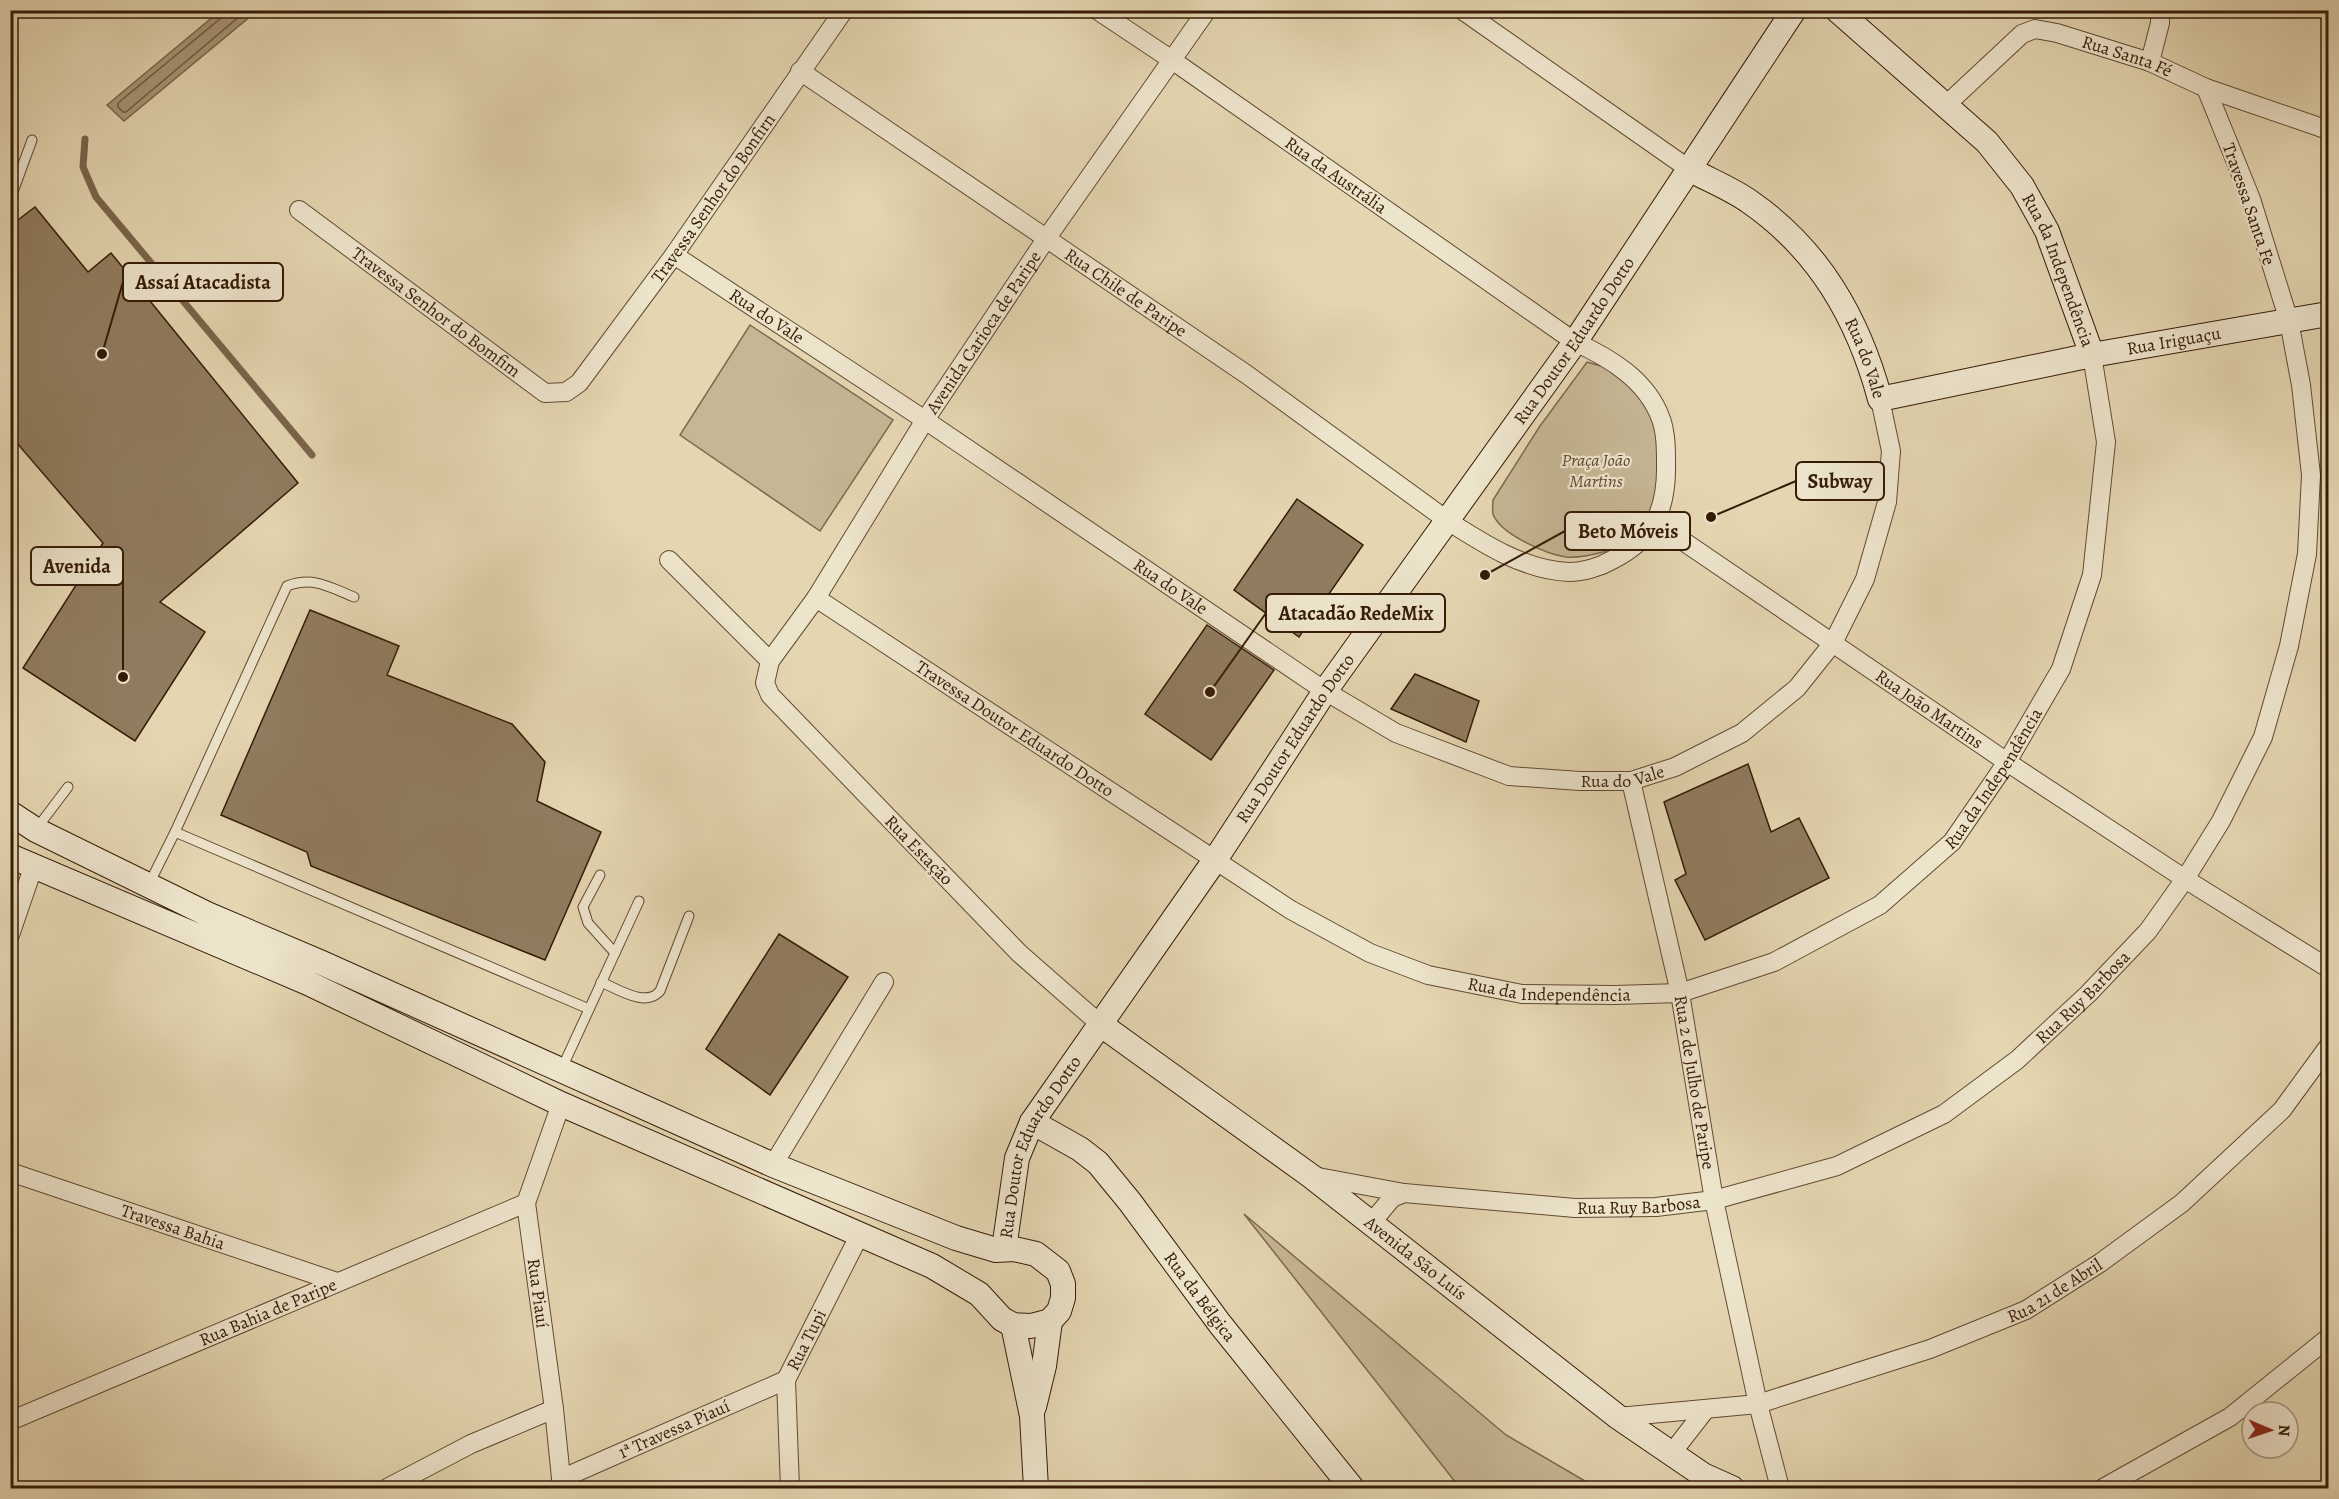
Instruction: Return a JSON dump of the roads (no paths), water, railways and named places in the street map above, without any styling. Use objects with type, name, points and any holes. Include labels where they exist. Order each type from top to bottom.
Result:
[{"type":"main road","name":"Rua Doutor Eduardo Dotto","points":[[1004,1250],[1017,1158],[1032,1122],[1215,860],[1324,691],[1575,342],[1794,10]]},
{"type":"main road","name":"Rua da Independência","points":[[1837,10],[1987,142],[2022,186],[2047,231],[2092,355]]},
{"type":"main road","name":"Rua do Vale","points":[[1689,169],[1748,200],[1781,225],[1825,273],[1858,334],[1880,399]]},
{"type":"main road","name":"Rua Iriguaçu","points":[[1880,399],[2092,355],[2328,314]]},
{"type":"main road","points":[[10,813],[36,830],[207,914],[322,963],[773,1165],[956,1238],[983,1247],[1036,1254],[1058,1271],[1063,1284],[1063,1298],[1059,1311],[1050,1321],[1031,1326],[1013,1325],[1002,1319],[979,1294],[932,1266],[561,1104],[308,983],[10,856]]},
{"type":"main road","name":"Avenida São Luís","points":[[1100,1024],[1372,1222],[1618,1417],[1703,1475],[1732,1488]]},
{"type":"main road","name":"Rua da Bélgica","points":[[1032,1122],[1080,1149],[1098,1163],[1130,1202],[1220,1324],[1352,1488]]},
{"type":"main road","points":[[1032,1416],[1044,1366],[1050,1321]]},
{"type":"main road","points":[[1013,1325],[1032,1416],[1036,1488]]},
{"type":"street","name":"Travessa Senhor do Bonfirn","points":[[579,383],[674,255],[844,10]]},
{"type":"street","name":"Rua da Austrália","points":[[1097,10],[1575,342]]},
{"type":"street","name":"Avenida Carioca de Paripe","points":[[770,661],[816,598],[925,420],[1046,239],[1207,10]]},
{"type":"street","name":"Rua do Vale","points":[[1462,10],[1689,169]]},
{"type":"street","points":[[2150,62],[2160,23],[2160,10]]},
{"type":"street","name":"Rua Santa Fé","points":[[1946,105],[2022,34],[2035,29],[2056,33],[2150,62],[2206,88],[2328,130]]},
{"type":"street","name":"Rua Chile de Paripe","points":[[800,71],[1246,374],[1448,521]]},
{"type":"street","name":"Travessa Santa Fe","points":[[2206,88],[2251,199],[2289,321]]},
{"type":"street","name":"Travessa Senhor do Bomfim","points":[[299,210],[544,393],[566,392],[579,383]]},
{"type":"street","name":"Rua do Vale","points":[[674,255],[925,420],[1324,691],[1396,732],[1509,776],[1580,781],[1631,781],[1675,767],[1742,733],[1797,688],[1833,643],[1865,579],[1887,502],[1891,451],[1880,399]]},
{"type":"street","name":"Rua Ruy Barbosa","points":[[1311,1176],[1404,1193],[1575,1208],[1656,1207],[1714,1200],[1837,1166],[1944,1114],[2018,1060],[2088,994],[2148,931],[2186,879],[2221,821],[2263,737],[2289,646],[2307,554],[2311,475],[2301,386],[2289,321]]},
{"type":"street","points":[[1448,521],[1479,540],[1531,565],[1570,572],[1601,566],[1622,555],[1642,540],[1655,522],[1663,504],[1667,484],[1666,443],[1660,418],[1644,389],[1624,369],[1575,342]]},
{"type":"street","name":"Rua da Independência","points":[[1215,860],[1291,910],[1370,953],[1428,975],[1522,994],[1680,993],[1774,962],[1880,905],[1952,842],[2007,762],[2061,669],[2092,575],[2106,442],[2092,355]]},
{"type":"street","name":"Rua João Martins","points":[[1655,522],[2007,762],[2328,968]]},
{"type":"street","points":[[669,560],[770,661]]},
{"type":"street","name":"Travessa Doutor Eduardo Dotto","points":[[816,598],[1215,860]]},
{"type":"street","name":"Rua Estação","points":[[770,661],[765,682],[770,695],[1019,953],[1100,1024]]},
{"type":"street","name":"Rua 2 de Julho de Paripe","points":[[1631,781],[1680,993],[1714,1200],[1758,1404],[1780,1488]]},
{"type":"street","points":[[10,935],[34,865]]},
{"type":"street","points":[[773,1165],[884,982]]},
{"type":"street","name":"Rua 21 de Abril","points":[[1618,1417],[1758,1404],[1929,1349],[2026,1310],[2100,1263],[2182,1203],[2282,1110],[2328,1047]]},
{"type":"street","name":"Rua Piauí","points":[[561,1104],[526,1203],[562,1484]]},
{"type":"street","name":"Travessa Bahia","points":[[10,1172],[337,1282]]},
{"type":"street","points":[[1372,1222],[1392,1198],[1404,1193]]},
{"type":"street","name":"Rua Bahia de Paripe","points":[[10,1421],[526,1203]]},
{"type":"street","name":"Rua Tupi","points":[[790,1488],[786,1380],[859,1236]]},
{"type":"street","points":[[2103,1488],[2230,1417],[2328,1338]]},
{"type":"street","name":"1ª Travessa Piauí","points":[[562,1484],[786,1380]]},
{"type":"street","points":[[387,1488],[471,1444],[554,1409]]},
{"type":"street","points":[[1671,1454],[1706,1409]]},
{"type":"lane","points":[[10,200],[32,140]]},
{"type":"lane","points":[[148,885],[175,832],[287,586],[302,580],[318,583],[354,597]]},
{"type":"lane","points":[[36,830],[68,787]]},
{"type":"lane","points":[[175,832],[589,1009]]},
{"type":"lane","points":[[600,875],[583,907],[588,923],[615,953]]},
{"type":"lane","points":[[561,1070],[639,900]]},
{"type":"lane","points":[[601,982],[646,1000],[655,997],[660,991],[689,916]]},
{"type":"water","points":[[220,11],[257,11],[124,121],[107,105]]},
{"type":"waterway","points":[[85,139],[83,167],[96,197],[312,455]]},
{"type":"place","name":"Assaí Atacadista","points":[[102,354]]},
{"type":"place","name":"Subway","points":[[1711,517]]},
{"type":"place","name":"Beto Móveis","points":[[1485,575]]},
{"type":"place","name":"Avenida","points":[[123,677]]},
{"type":"place","name":"Atacadão RedeMix","points":[[1210,692]]},
{"type":"park label","name":"Praça João Martins","points":[[1596,470]]}]
